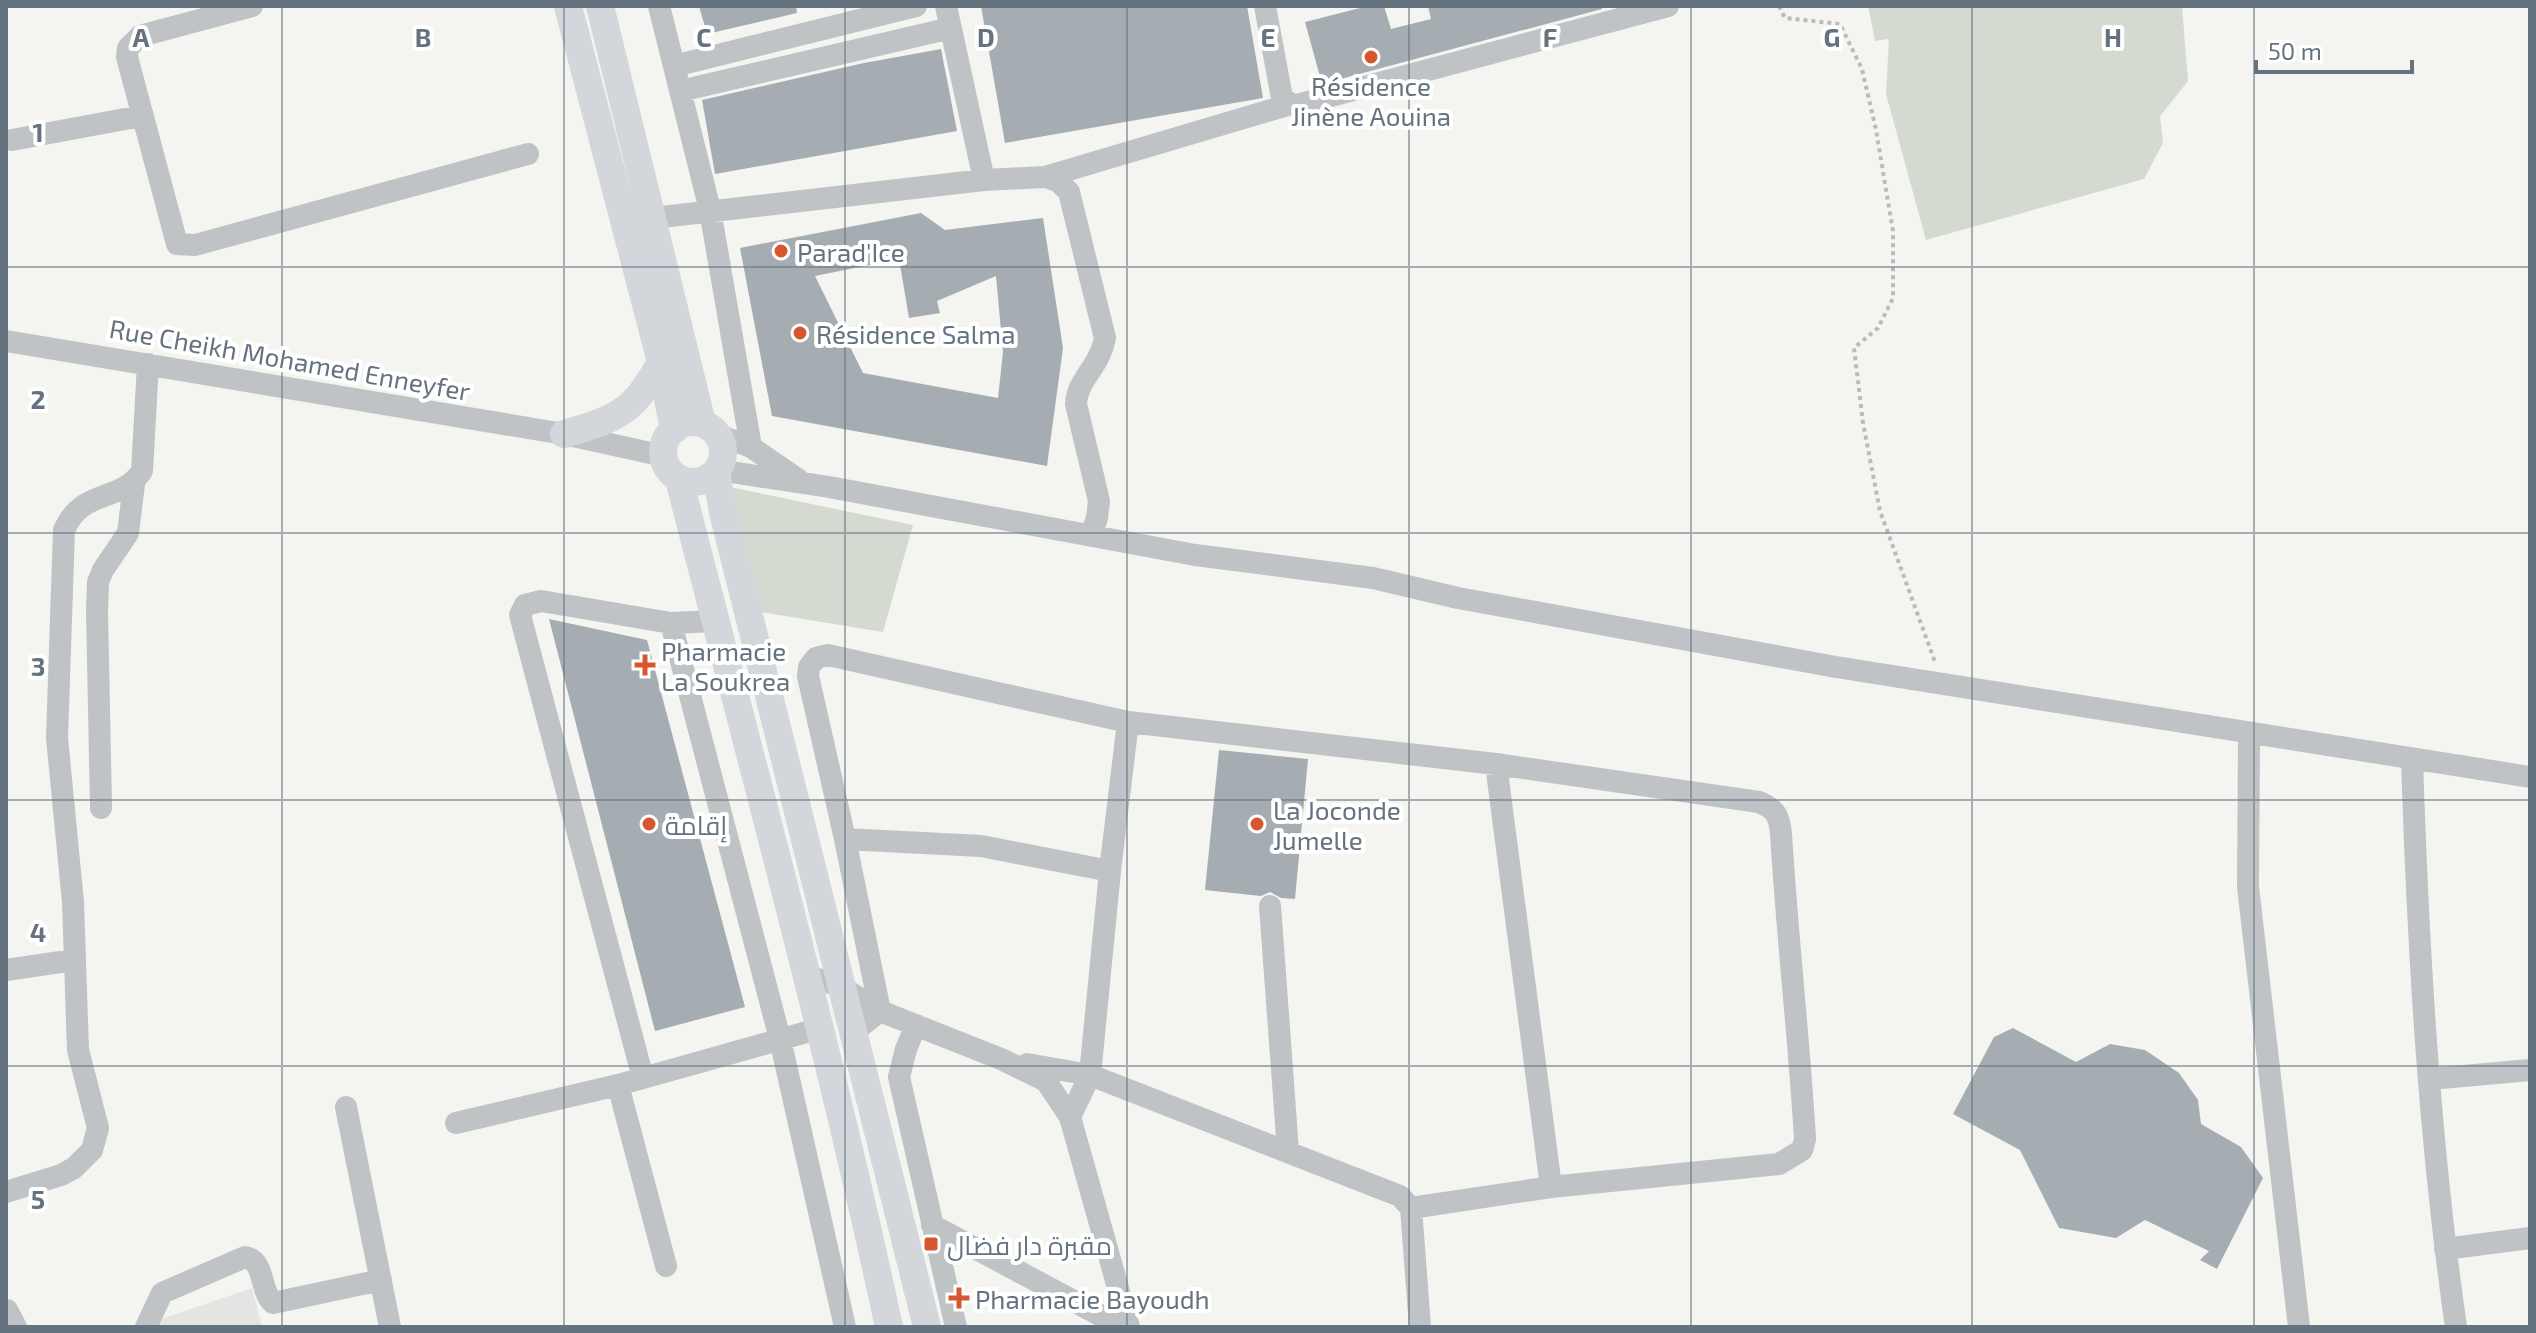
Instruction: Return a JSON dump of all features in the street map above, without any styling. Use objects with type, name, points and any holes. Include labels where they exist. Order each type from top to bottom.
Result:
[{"type":"main road","points":[[568,6],[661,362],[672,455],[821,1028],[889,1327]]},
{"type":"main road","points":[[600,6],[710,429],[723,447],[723,459],[717,472],[723,512],[927,1327]]},
{"type":"main road","points":[[564,434],[609,421],[629,407],[643,393],[661,362]]},
{"type":"main road","points":[[672,455],[682,425],[710,429]]},
{"type":"main road","points":[[672,455],[698,482],[717,472]]},
{"type":"street","points":[[252,6],[140,36],[133,41],[127,57],[177,244],[186,246],[528,154]]},
{"type":"street","points":[[659,6],[710,210],[751,447]]},
{"type":"street","points":[[674,66],[916,6]]},
{"type":"street","points":[[946,6],[984,180]]},
{"type":"street","points":[[1265,6],[1282,98],[1291,104]]},
{"type":"street","points":[[653,218],[984,180],[1045,177],[1291,104],[1313,101],[1668,6]]},
{"type":"street","points":[[680,91],[951,28]]},
{"type":"street","points":[[12,140],[141,116]]},
{"type":"street","points":[[1045,177],[1058,181],[1069,192],[1105,338],[1099,360],[1076,394],[1099,501],[1091,535]]},
{"type":"street","name":"Rue Cheikh Mohamed Enneyfer","points":[[6,341],[564,434],[672,455]]},
{"type":"street","points":[[101,808],[98,582],[128,533],[134,484],[142,471],[148,364]]},
{"type":"street","points":[[710,429],[751,447],[803,483]]},
{"type":"street","points":[[717,472],[803,483],[1195,555],[1373,578],[1551,616],[1944,685],[2530,777]]},
{"type":"street","points":[[6,1192],[74,1168],[92,1150],[98,1128],[78,1050],[73,902],[57,738],[64,530],[70,515],[85,502],[134,484]]},
{"type":"street","points":[[643,1078],[520,615],[525,605],[541,601],[671,623],[715,621]]},
{"type":"street","points":[[671,623],[780,1039],[845,1327]]},
{"type":"street","points":[[880,1011],[808,676],[809,667],[816,658],[828,655],[1128,722],[1496,764],[1759,802],[1770,807],[1779,817],[1801,1072],[1805,1139],[1802,1150],[1779,1164],[1551,1187],[1411,1208]]},
{"type":"street","points":[[1070,1117],[1090,1075],[1128,722]]},
{"type":"street","points":[[2249,734],[2248,887],[2299,1327]]},
{"type":"street","points":[[2412,759],[2416,906],[2445,1249],[2456,1327]]},
{"type":"street","points":[[1496,764],[1551,1187]]},
{"type":"street","points":[[845,839],[981,846],[1110,871]]},
{"type":"street","points":[[1270,906],[1288,1151]]},
{"type":"street","points":[[6,970],[74,960]]},
{"type":"street","points":[[805,975],[840,986],[880,1011],[1001,1059],[1046,1081],[1070,1117],[1129,1327]]},
{"type":"street","points":[[852,1033],[880,1011]]},
{"type":"street","points":[[916,1025],[899,1077],[956,1327]]},
{"type":"street","points":[[456,1123],[618,1085],[821,1028]]},
{"type":"street","points":[[1001,1059],[1090,1075],[1400,1196],[1411,1208],[1420,1327]]},
{"type":"street","points":[[2430,1079],[2530,1070]]},
{"type":"street","points":[[618,1085],[666,1266]]},
{"type":"street","points":[[346,1107],[390,1327]]},
{"type":"street","points":[[932,1225],[1122,1327]]},
{"type":"street","points":[[2445,1249],[2530,1238]]},
{"type":"street","points":[[146,1327],[162,1293],[245,1257],[258,1264],[265,1296],[273,1303],[381,1280]]},
{"type":"street","points":[[7,1310],[16,1327]]},
{"type":"path","points":[[1779,6],[1785,18],[1840,24],[1862,69],[1893,231],[1893,298],[1878,328],[1854,348],[1863,423],[1880,511],[1944,685]]},
{"type":"shaded area","points":[[1868,6],[2182,6],[2188,81],[2160,116],[2163,143],[2144,179],[1926,240],[1886,94],[1889,39],[1875,41]]},
{"type":"shaded area","points":[[725,486],[913,525],[883,632],[754,611]]},
{"type":"shaded area","points":[[252,1288],[262,1327],[138,1327]]},
{"type":"building","points":[[699,6],[796,6],[797,13],[707,34]]},
{"type":"building","points":[[981,6],[1247,6],[1263,98],[1005,143]]},
{"type":"building","name":"Résidence Jinène Aouina","points":[[1368,6],[1384,6],[1391,29],[1431,19],[1428,6],[1602,6],[1602,9],[1322,84],[1305,22]]},
{"type":"building","points":[[941,49],[957,131],[715,174],[702,100]]},
{"type":"building","name":"Résidence Salma","points":[[921,213],[945,230],[1043,218],[1063,348],[1047,466],[772,416],[740,248]],"holes":[[[899,259],[909,318],[940,313],[937,301],[996,276],[1003,352],[998,398],[863,373],[815,276]]]},
{"type":"building","name":"إقامة","points":[[549,619],[647,640],[745,1007],[655,1031]]},
{"type":"building","name":"La Joconde Jumelle","points":[[1219,750],[1308,759],[1295,899],[1281,898],[1270,892],[1261,896],[1205,890]]},
{"type":"building","points":[[2013,1028],[2076,1062],[2110,1044],[2145,1050],[2179,1073],[2198,1100],[2201,1124],[2241,1147],[2263,1178],[2217,1269],[2200,1260],[2209,1251],[2145,1220],[2116,1238],[2059,1228],[2020,1150],[1953,1114],[1994,1037]]},
{"type":"place","name":"Résidence Jinène Aouina","points":[[1371,57]]},
{"type":"place","name":"Parad'Ice","points":[[781,251]]},
{"type":"place","name":"Résidence Salma","points":[[800,333]]},
{"type":"place","name":"Pharmacie La Soukrea","points":[[645,665]]},
{"type":"place","name":"إقامة","points":[[649,824]]},
{"type":"place","name":"La Joconde Jumelle","points":[[1257,824]]},
{"type":"place","name":"مقبرة دار فضال","points":[[931,1244]]},
{"type":"place","name":"Pharmacie Bayoudh","points":[[959,1298]]}]
